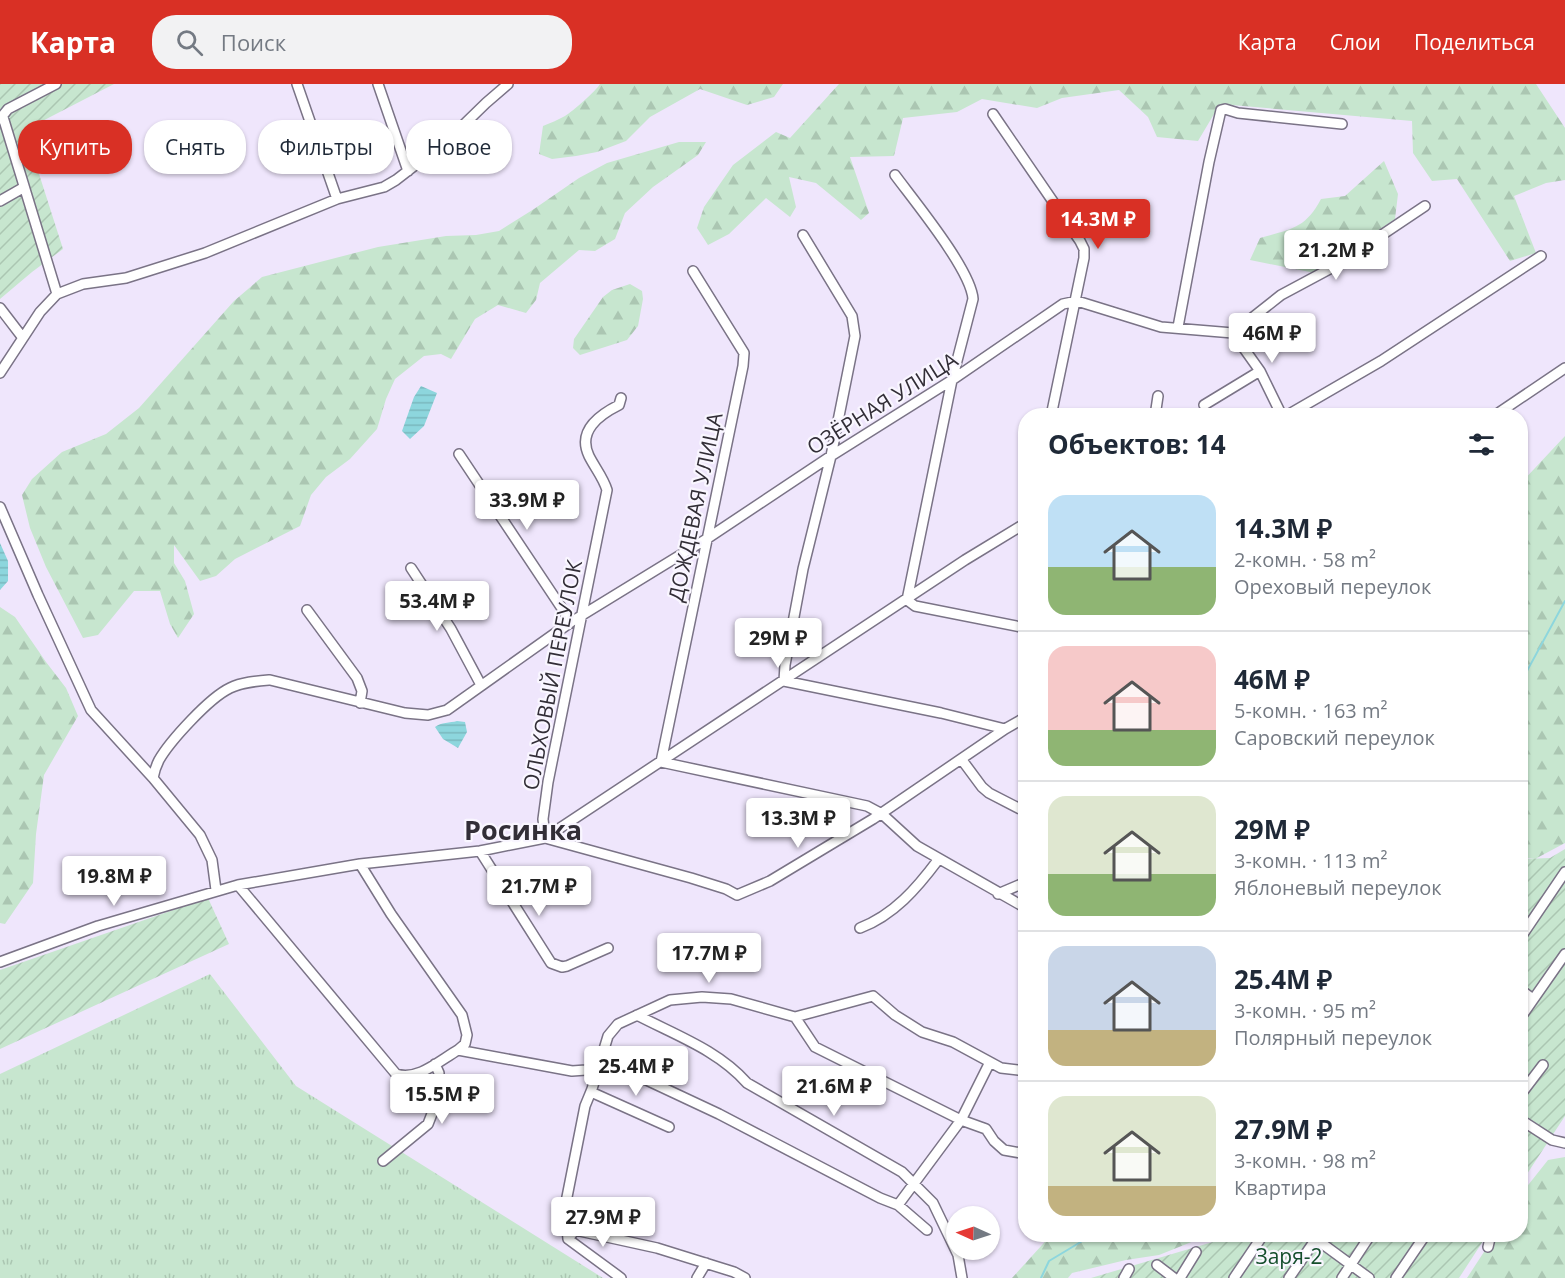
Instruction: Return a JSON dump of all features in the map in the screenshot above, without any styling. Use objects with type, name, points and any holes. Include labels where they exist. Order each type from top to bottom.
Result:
[{"type":"street","points":[[56,84],[8,109],[1,118],[57,294]]},
{"type":"street","points":[[297,84],[337,199]]},
{"type":"street","points":[[378,84],[406,165]]},
{"type":"street","points":[[469,120],[508,84]]},
{"type":"street","points":[[1178,327],[1206,172],[1221,110],[1342,124]]},
{"type":"street","points":[[993,114],[1084,249],[1077,301],[1053,408]]},
{"type":"street","points":[[0,373],[40,312],[57,294],[83,284],[126,278],[205,253],[337,199],[384,186],[406,172]]},
{"type":"street","points":[[896,175],[962,269],[972,288],[973,299],[952,380],[907,600]]},
{"type":"street","points":[[0,201],[21,189],[25,190]]},
{"type":"street","points":[[1077,301],[1161,327],[1233,333],[1281,295],[1337,265],[1425,206]]},
{"type":"street","points":[[784,681],[803,569],[831,456],[852,352],[854,326],[852,315],[803,236]]},
{"type":"street","points":[[1298,408],[1382,361],[1541,256]]},
{"type":"street","name":"ДОЖДЕВАЯ УЛИЦА","points":[[661,762],[744,353],[693,271]]},
{"type":"street","name":"ОЗЁРНАЯ УЛИЦА","points":[[153,778],[157,763],[169,745],[221,693],[238,685],[270,680],[405,713],[428,715],[447,710],[572,622],[708,538],[831,456],[952,380],[1062,304],[1077,301]]},
{"type":"street","points":[[0,308],[23,338]]},
{"type":"street","points":[[1233,333],[1260,371],[1280,408]]},
{"type":"street","points":[[1506,408],[1565,368]]},
{"type":"street","points":[[1204,405],[1260,371]]},
{"type":"street","points":[[1156,408],[1158,396]]},
{"type":"street","name":"ОЛЬХОВЫЙ ПЕРЕУЛОК","points":[[545,838],[543,819],[548,782],[608,490],[588,454],[586,435],[592,422],[620,405],[621,398]]},
{"type":"street","points":[[459,454],[572,622]]},
{"type":"street","points":[[0,507],[91,710],[153,778],[200,835],[212,860],[216,890]]},
{"type":"street","points":[[0,962],[98,926],[216,890],[360,864],[480,851],[545,838],[965,560],[1018,528]]},
{"type":"street","points":[[411,568],[451,629],[481,686]]},
{"type":"street","points":[[907,600],[915,606],[1018,626]]},
{"type":"street","points":[[307,610],[357,678],[362,691],[360,703]]},
{"type":"street","points":[[784,681],[941,713],[1005,729]]},
{"type":"street","points":[[545,838],[726,889],[737,895],[770,881],[882,814],[1018,722]]},
{"type":"street","points":[[962,760],[989,793],[1018,808]]},
{"type":"street","points":[[661,762],[867,806],[882,814],[916,846],[1018,904]]},
{"type":"street","points":[[480,851],[552,963],[562,968],[608,948]]},
{"type":"street","points":[[860,928],[888,913],[917,887],[938,860]]},
{"type":"street","points":[[238,885],[396,1074],[405,1077],[417,1075],[465,1044],[467,1035],[462,1015],[391,914],[360,864]]},
{"type":"street","points":[[1528,927],[1565,872]]},
{"type":"street","points":[[998,894],[1018,885]]},
{"type":"street","points":[[1528,1006],[1565,954]]},
{"type":"street","points":[[1528,995],[1533,999]]},
{"type":"street","points":[[621,1278],[568,1239],[565,1207],[585,1106],[608,1036],[618,1024],[670,1000],[702,997],[731,999],[795,1017],[873,996],[895,1015],[922,1032],[953,1042],[1001,1068],[1018,1070]]},
{"type":"street","points":[[637,1015],[705,1048],[737,1072],[747,1083],[902,1172],[933,1203],[958,1255],[962,1278]]},
{"type":"street","points":[[795,1017],[815,1047],[961,1120],[986,1129],[1004,1150],[1018,1153]]},
{"type":"street","points":[[458,1050],[572,1071],[586,1070],[598,1065],[623,1069],[719,1114],[894,1204],[927,1230]]},
{"type":"street","points":[[894,1204],[920,1177],[961,1120],[990,1062]]},
{"type":"street","points":[[383,1161],[428,1124],[435,1106],[439,1073],[435,1064]]},
{"type":"street","points":[[1528,1085],[1543,1065]]},
{"type":"street","points":[[591,1092],[669,1127]]},
{"type":"street","points":[[1528,1125],[1552,1140],[1565,1143]]},
{"type":"street","points":[[568,1239],[575,1230],[657,1248],[734,1272],[745,1278]]},
{"type":"street","points":[[1234,1278],[1258,1242]]},
{"type":"street","points":[[1289,1278],[1311,1242]]},
{"type":"street","points":[[1322,1242],[1350,1266],[1369,1278]]},
{"type":"street","points":[[1342,1278],[1366,1242]]},
{"type":"street","points":[[1396,1278],[1421,1242]]},
{"type":"street","points":[[1488,1246],[1489,1242]]},
{"type":"street","points":[[1180,1278],[1196,1252]]},
{"type":"street","points":[[697,1278],[706,1263]]},
{"type":"street","points":[[1157,1264],[1174,1278]]},
{"type":"green space","points":[[0,84],[114,84],[44,120],[18,120],[18,174],[39,174],[63,249],[0,299]]},
{"type":"green space","points":[[600,84],[783,84],[774,97],[747,105],[700,89],[650,117],[626,141],[597,152],[576,156],[552,159],[539,154],[543,126],[568,114]]},
{"type":"green space","points":[[839,84],[1536,84],[1565,128],[1565,180],[1546,183],[1514,196],[1536,253],[1510,261],[1457,179],[1432,181],[1413,153],[1412,121],[1220,104],[1198,141],[1157,137],[1148,117],[1119,90],[1062,98],[1037,108],[982,99],[957,112],[903,118],[894,156],[850,157],[869,213],[861,220],[816,183],[789,177],[796,207],[790,217],[766,198],[729,234],[708,245],[697,228],[704,207],[733,165],[776,132],[790,138]]},
{"type":"green space","points":[[679,142],[706,142],[698,155],[653,187],[625,213],[615,239],[595,251],[579,250],[540,283],[536,300],[526,313],[498,305],[475,319],[451,359],[441,354],[424,356],[395,379],[377,429],[350,459],[326,477],[311,495],[300,526],[235,559],[216,576],[200,581],[174,545],[174,563],[185,581],[194,614],[178,638],[170,624],[160,591],[134,591],[98,635],[83,638],[46,567],[30,528],[22,495],[32,479],[62,452],[106,434],[139,408],[234,301],[262,277],[378,247],[446,236],[476,235],[499,231],[579,178],[607,163]]},
{"type":"green space","points":[[1384,161],[1398,194],[1395,219],[1315,273],[1250,260],[1260,238],[1303,222],[1321,199],[1345,196]]},
{"type":"green space","points":[[630,284],[642,291],[643,299],[638,326],[627,340],[580,355],[573,348],[574,339],[603,297],[612,290]]},
{"type":"green space","points":[[1565,436],[1565,843],[1535,859],[1528,858],[1528,476]]},
{"type":"green space","points":[[0,607],[15,617],[66,688],[78,716],[44,775],[36,834],[33,883],[5,924],[0,923]]},
{"type":"green space","points":[[1565,849],[1565,1116],[1528,1172],[1528,859],[1550,858]]},
{"type":"green space","points":[[208,898],[229,944],[0,1049],[0,970]]},
{"type":"green space","points":[[210,974],[296,1086],[603,1278],[0,1278],[0,1074]]},
{"type":"green space","points":[[1565,1157],[1565,1278],[1467,1278],[1490,1242],[1528,1242],[1528,1185],[1548,1160]]},
{"type":"green space","points":[[1045,1242],[1192,1242],[1159,1255],[1072,1273],[1068,1278],[1012,1278]]},
{"type":"green space","name":"Заря-2","points":[[1213,1242],[1482,1242],[1459,1278],[1091,1278]]},
{"type":"shaded area","points":[[421,386],[437,393],[424,426],[410,439],[402,431],[414,397]]},
{"type":"shaded area","points":[[0,543],[8,561],[8,581],[0,590]]},
{"type":"shaded area","points":[[457,721],[465,722],[467,732],[458,748],[443,739],[435,727]]},
{"type":"waterway","points":[[1528,669],[1565,601]]},
{"type":"waterway","points":[[1041,1278],[1049,1261],[1081,1242]]},
{"type":"district","name":"Росинка","points":[[523,829]]}]
